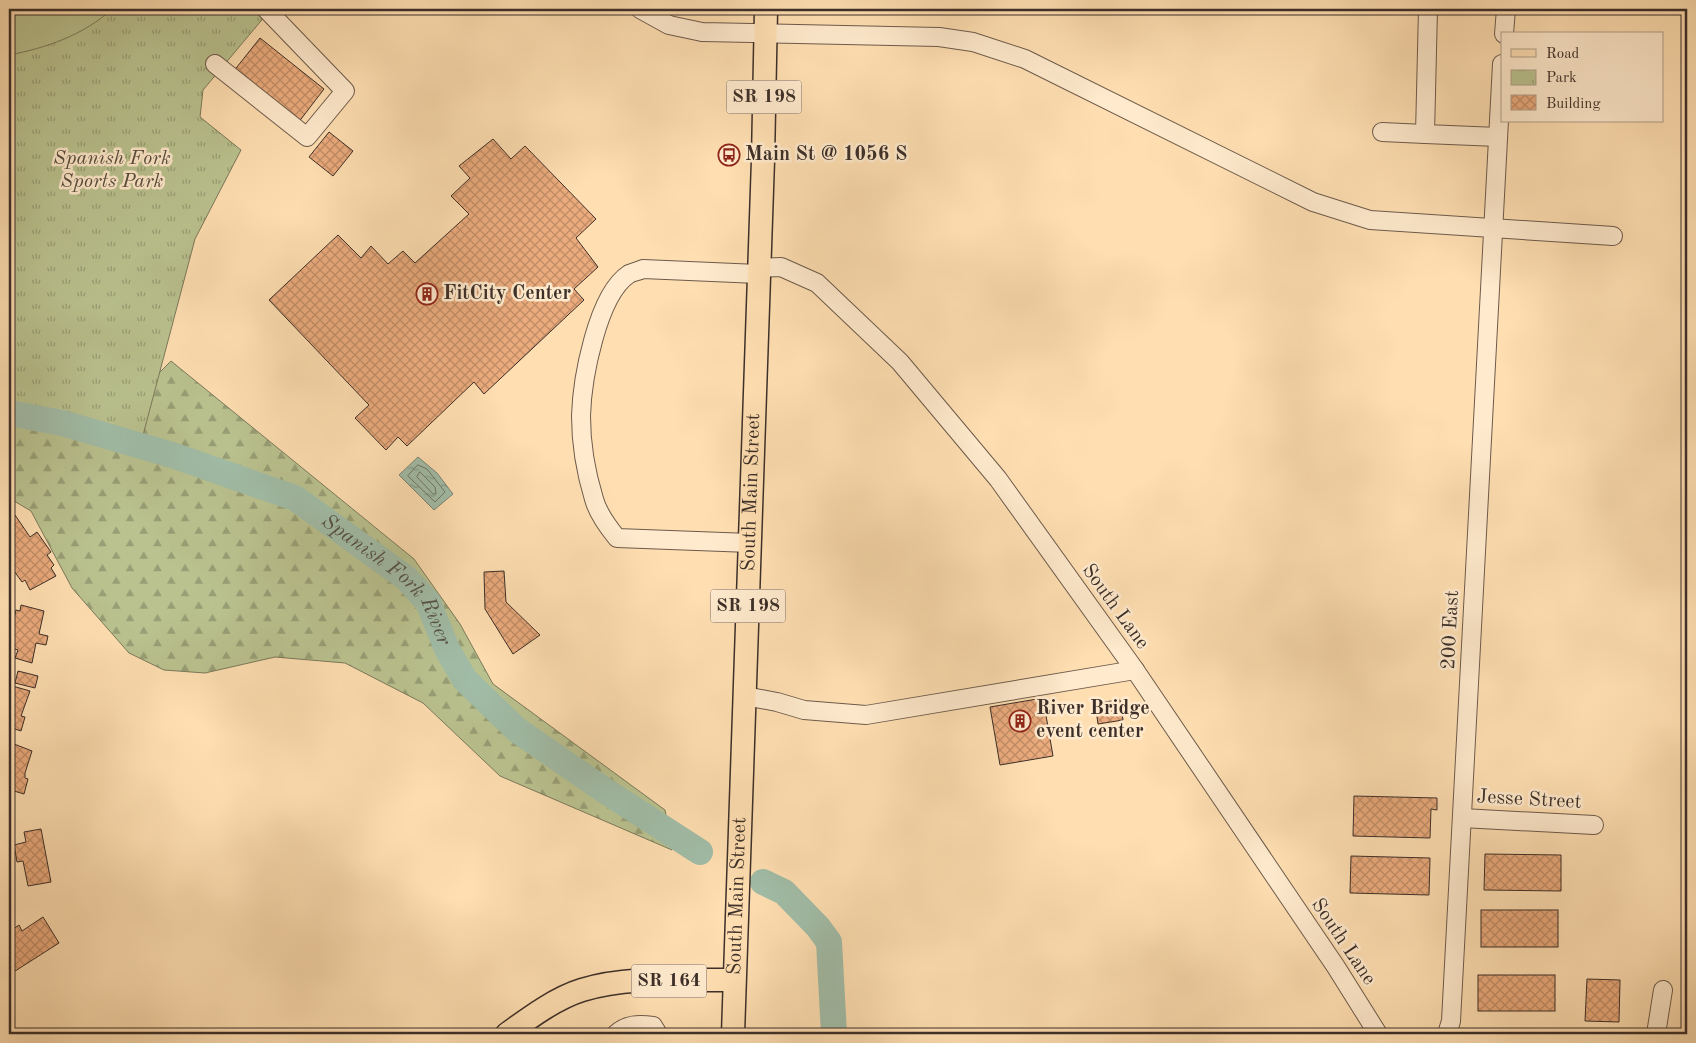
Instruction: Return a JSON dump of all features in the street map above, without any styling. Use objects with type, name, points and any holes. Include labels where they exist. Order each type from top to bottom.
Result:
[{"type":"main road","name":"South Main Street","points":[[733,1034],[766,9]]},
{"type":"main road","name":"SR 164","points":[[507,1034],[566,997],[605,985],[633,981],[734,980]]},
{"type":"street","points":[[215,64],[307,137],[345,90],[266,9]]},
{"type":"street","points":[[640,9],[669,26],[702,32],[939,37],[973,42],[1025,60],[1313,202],[1338,212],[1370,220],[1613,236]]},
{"type":"street","points":[[1425,134],[1428,9]]},
{"type":"street","points":[[1504,32],[1506,9]]},
{"type":"street","name":"200 East","points":[[1447,1034],[1451,1021],[1501,82]]},
{"type":"street","points":[[1382,132],[1498,137]]},
{"type":"street","name":"South Lane","points":[[750,543],[618,538],[607,526],[594,501],[585,457],[581,417],[586,368],[595,332],[614,288],[629,274],[643,269],[758,271],[781,267],[817,283],[900,362],[998,479],[1135,670],[1336,967],[1378,1034]]},
{"type":"street","points":[[745,696],[777,702],[804,710],[866,715],[1135,670]]},
{"type":"street","name":"Jesse Street","points":[[1462,818],[1594,825]]},
{"type":"street","points":[[1656,1034],[1663,990]]},
{"type":"street","points":[[616,1034],[628,1026],[644,1025],[653,1026],[658,1034]]},
{"type":"green space","name":"Spanish Fork Sports Park","points":[[9,9],[271,9],[203,90],[200,117],[241,150],[195,239],[142,439],[69,412],[9,405]]},
{"type":"green space","points":[[9,9],[112,9],[89,26],[64,39],[37,49],[9,55]]},
{"type":"green space","points":[[9,339],[155,377],[171,361],[414,559],[460,624],[493,684],[665,810],[672,850],[500,776],[423,703],[345,663],[275,657],[205,673],[164,670],[129,653],[72,588],[31,511],[9,498]]},
{"type":"water","points":[[418,457],[437,473],[453,494],[434,510],[399,475]]},
{"type":"building","points":[[260,38],[324,89],[298,123],[233,72]]},
{"type":"building","points":[[329,132],[353,151],[333,176],[309,157]]},
{"type":"building","name":"FitCity Center","points":[[493,139],[511,159],[525,146],[596,219],[576,238],[598,267],[574,289],[584,300],[484,394],[474,382],[407,446],[398,437],[386,450],[355,418],[369,405],[269,300],[338,235],[361,258],[371,246],[388,264],[403,251],[415,263],[469,214],[451,196],[470,178],[459,166]]},
{"type":"building","points":[[15,515],[30,537],[37,532],[51,552],[47,555],[54,565],[51,568],[56,576],[30,590],[25,580],[22,582],[9,564],[9,542],[11,541],[9,538],[9,519]]},
{"type":"building","points":[[504,571],[506,602],[540,635],[513,654],[485,609],[484,572]]},
{"type":"building","points":[[21,605],[44,611],[39,634],[48,636],[46,645],[36,643],[32,663],[15,658],[18,650],[9,647],[9,629],[11,630],[16,610],[20,611]]},
{"type":"building","points":[[18,671],[38,676],[35,688],[15,683]]},
{"type":"building","points":[[9,685],[30,691],[21,716],[25,717],[21,731],[9,727]]},
{"type":"building","name":"River Bridge event center","points":[[1043,698],[1053,756],[1000,765],[990,707]]},
{"type":"building","points":[[1120,700],[1123,720],[1098,724],[1095,703]]},
{"type":"building","points":[[9,742],[32,751],[25,773],[25,778],[28,779],[24,794],[14,791],[12,800],[9,799]]},
{"type":"building","points":[[1354,796],[1437,798],[1437,810],[1431,809],[1430,838],[1353,836]]},
{"type":"building","points":[[41,829],[51,882],[28,886],[23,861],[17,862],[14,845],[26,842],[24,832]]},
{"type":"building","points":[[1485,854],[1561,855],[1561,891],[1484,890]]},
{"type":"building","points":[[1351,856],[1430,858],[1429,895],[1350,893]]},
{"type":"building","points":[[1481,910],[1558,910],[1558,947],[1481,947]]},
{"type":"building","points":[[43,917],[59,943],[12,973],[9,969],[9,955],[12,953],[9,948],[9,932],[19,925],[22,931]]},
{"type":"building","points":[[1478,975],[1555,975],[1555,1011],[1478,1011]]},
{"type":"building","points":[[1587,979],[1620,980],[1619,1022],[1585,1021]]},
{"type":"building","points":[[1588,1029],[1616,1030],[1616,1034],[1588,1034]]},
{"type":"building","points":[[1475,1030],[1552,1032],[1552,1034],[1475,1034]]},
{"type":"waterway","name":"Spanish Fork River","points":[[9,413],[62,423],[172,455],[295,498],[406,578],[428,602],[447,649],[465,680],[517,730],[604,790],[700,852]]},
{"type":"waterway","name":"Spanish Fork River","points":[[763,882],[784,892],[818,927],[829,942],[834,1034]]},
{"type":"place","name":"Main St @ 1056 S","points":[[729,155]]},
{"type":"place","name":"FitCity Center","points":[[427,294]]},
{"type":"place","name":"River Bridge event center","points":[[1020,721]]}]
